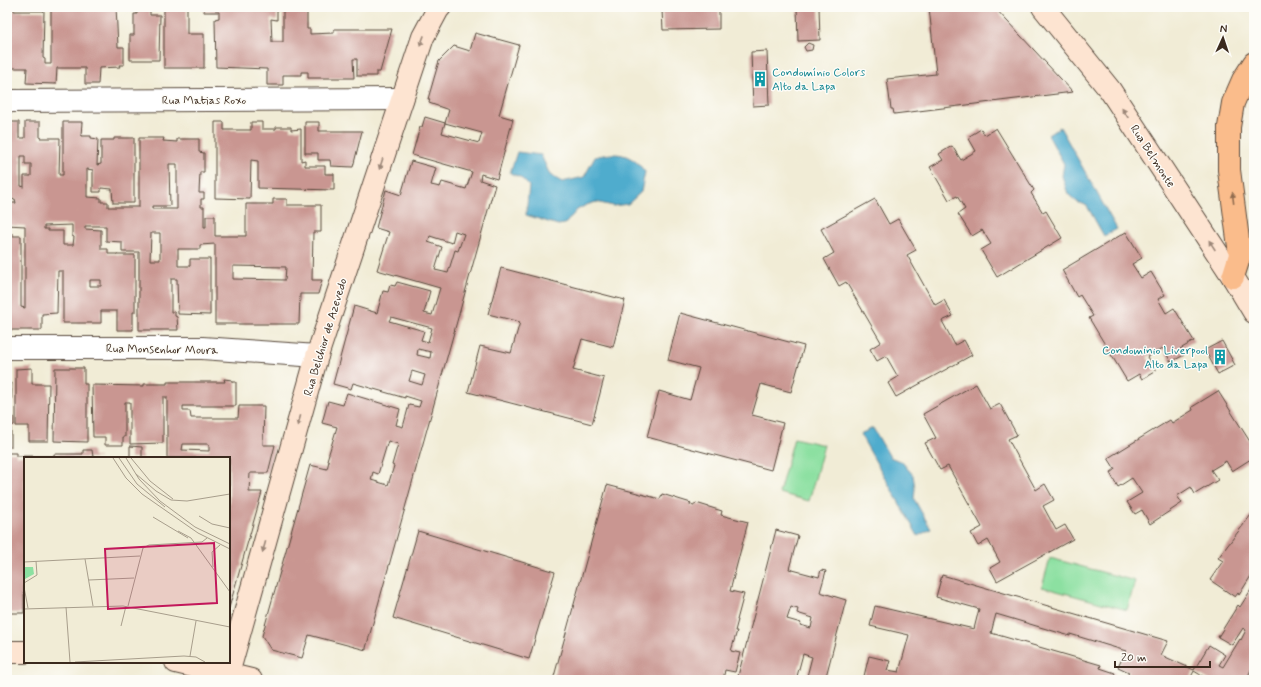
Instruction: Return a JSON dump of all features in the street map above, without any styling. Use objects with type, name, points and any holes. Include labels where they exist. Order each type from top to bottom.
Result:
[{"type":"main road","points":[[1233,277],[1240,255],[1229,170],[1229,127],[1233,103],[1243,80],[1254,63]]},
{"type":"street","name":"Rua Belchior de Azevedo","points":[[230,634],[317,356],[402,99],[423,37],[440,7]]},
{"type":"street","name":"Rua Belmonte","points":[[1043,7],[1110,90],[1233,277],[1254,312]]},
{"type":"street","name":"Rua Matias Roxo","points":[[7,101],[402,99]]},
{"type":"street","name":"Rua Monsenhor Moura","points":[[7,348],[202,348],[317,356]]},
{"type":"street","points":[[7,652],[24,652]]},
{"type":"street","points":[[179,663],[217,675],[251,680]]},
{"type":"street","name":"Rua Belchior de Azevedo","points":[[217,675],[221,663]]},
{"type":"green space","points":[[794,438],[824,445],[809,501],[779,493]]},
{"type":"green space","points":[[1050,558],[1135,581],[1127,610],[1042,587]]},
{"type":"water","points":[[1060,127],[1117,229],[1104,236],[1087,206],[1077,202],[1068,194],[1062,176],[1064,164],[1048,135]]},
{"type":"water","points":[[517,152],[541,155],[550,175],[562,182],[584,177],[595,157],[610,154],[623,155],[635,161],[645,172],[641,192],[628,204],[613,206],[596,202],[586,205],[577,210],[565,224],[558,225],[526,215],[529,186],[520,177],[510,173]]},
{"type":"water","points":[[873,428],[890,457],[902,462],[913,475],[915,488],[914,499],[931,529],[918,536],[860,434]]},
{"type":"building","points":[[7,7],[14,7],[14,11],[44,11],[43,58],[45,59],[45,64],[51,64],[51,7],[116,7],[118,47],[124,47],[124,65],[119,65],[120,67],[99,68],[98,84],[85,84],[85,68],[57,68],[56,84],[26,83],[27,68],[7,68]]},
{"type":"building","points":[[137,7],[150,7],[150,15],[160,15],[159,60],[130,60],[130,35],[134,35],[134,14],[137,14]]},
{"type":"building","points":[[164,7],[187,7],[187,34],[204,34],[204,68],[164,68]]},
{"type":"building","points":[[204,7],[277,7],[277,20],[271,19],[272,42],[283,42],[283,7],[307,7],[307,29],[310,29],[310,34],[334,33],[334,29],[392,29],[380,72],[376,72],[376,76],[357,76],[357,59],[353,59],[354,78],[308,78],[308,72],[301,72],[301,75],[283,75],[283,85],[267,85],[267,69],[216,67],[215,19],[219,18],[219,12],[204,12]]},
{"type":"building","points":[[797,7],[819,7],[820,40],[798,41]]},
{"type":"building","points":[[929,7],[994,7],[1073,92],[894,114],[893,109],[891,109],[887,79],[936,74]]},
{"type":"building","points":[[719,9],[719,29],[663,30],[662,10]]},
{"type":"building","points":[[475,33],[519,45],[499,115],[513,119],[497,179],[481,174],[480,180],[495,185],[366,650],[309,635],[302,658],[271,650],[262,636],[310,465],[327,469],[329,461],[327,460],[337,427],[322,423],[328,401],[343,405],[347,393],[400,409],[396,425],[403,427],[409,405],[419,407],[421,401],[353,383],[351,389],[333,384],[354,306],[377,313],[383,291],[388,292],[390,285],[395,286],[397,282],[430,291],[424,313],[432,315],[440,288],[377,270],[389,232],[376,228],[386,190],[401,195],[411,161],[436,168],[431,185],[440,187],[442,182],[466,189],[472,172],[412,155],[420,127],[422,127],[425,117],[445,123],[449,110],[429,103],[430,99],[428,99],[439,61],[454,46],[470,51]],"holes":[[[445,123],[482,133],[479,143],[442,133]],[[455,231],[464,234],[458,251],[455,250],[448,273],[435,270],[442,247],[428,242],[430,236],[452,243]],[[391,317],[432,328],[428,342],[421,340],[424,331],[389,321]],[[418,349],[431,352],[430,358],[417,355]],[[412,371],[425,375],[422,385],[409,381]],[[388,441],[398,444],[392,465],[394,466],[388,485],[371,480],[373,472],[378,474]]]},
{"type":"building","points":[[808,43],[813,45],[812,50],[806,51],[804,47]]},
{"type":"building","name":"Condomínio Colors Alto da Lapa","points":[[767,51],[769,105],[753,106],[751,52]]},
{"type":"building","points":[[7,122],[19,122],[19,138],[25,138],[25,122],[40,122],[40,138],[60,138],[59,175],[63,175],[63,122],[82,122],[81,136],[91,136],[91,138],[98,139],[97,165],[101,164],[101,140],[114,140],[114,138],[134,138],[134,203],[113,203],[112,189],[101,188],[101,192],[93,192],[93,170],[87,169],[87,197],[101,198],[101,202],[108,202],[108,207],[139,207],[139,138],[164,138],[163,141],[177,142],[177,139],[199,139],[199,152],[204,153],[204,172],[200,172],[199,193],[204,193],[204,199],[201,199],[201,207],[204,207],[204,227],[206,227],[206,216],[215,216],[215,236],[246,236],[246,204],[273,204],[273,199],[287,199],[287,205],[321,205],[321,232],[313,232],[312,280],[322,280],[318,294],[300,294],[299,324],[215,324],[215,244],[200,245],[200,249],[178,249],[178,266],[190,266],[190,259],[210,259],[210,315],[178,314],[177,279],[171,279],[171,312],[175,312],[175,316],[177,317],[178,330],[139,330],[139,252],[122,252],[122,242],[106,241],[106,226],[85,226],[85,229],[101,230],[101,249],[108,249],[108,254],[135,255],[135,312],[133,312],[133,330],[117,330],[117,311],[101,311],[101,323],[63,323],[63,271],[58,271],[57,313],[42,314],[42,330],[7,330],[7,234],[21,236],[21,307],[25,308],[25,226],[7,225],[7,203],[16,203],[15,199],[7,201]],"holes":[[[21,156],[25,156],[25,164],[31,164],[31,176],[24,176],[24,187],[21,186]],[[169,164],[177,164],[177,209],[152,209],[152,206],[170,206]],[[72,225],[72,236],[74,237],[73,245],[63,245],[63,231],[48,231],[48,229],[44,229],[44,226]],[[151,233],[160,233],[160,260],[150,260]],[[233,266],[286,267],[285,280],[233,279]],[[90,280],[101,280],[101,286],[90,286]]]},
{"type":"building","points":[[215,122],[224,122],[224,130],[251,130],[251,122],[262,122],[262,129],[291,127],[291,130],[301,129],[301,161],[305,160],[305,166],[325,166],[325,174],[334,174],[334,190],[258,188],[258,161],[251,160],[250,199],[215,198]]},
{"type":"building","points":[[305,122],[319,122],[319,131],[362,131],[353,167],[331,166],[330,160],[318,160],[318,153],[305,153]]},
{"type":"building","points":[[996,128],[1034,190],[1031,193],[1043,213],[1046,211],[1062,238],[997,277],[981,250],[991,244],[982,230],[972,236],[958,214],[965,209],[957,196],[949,200],[930,167],[943,160],[939,154],[952,146],[961,160],[976,151],[968,137],[981,129],[985,135]]},
{"type":"building","points":[[875,199],[889,224],[898,219],[916,250],[907,255],[935,305],[944,300],[953,316],[942,321],[955,345],[964,340],[972,355],[896,397],[888,383],[898,377],[886,356],[877,361],[870,349],[881,342],[846,282],[839,286],[824,259],[834,253],[821,229]]},
{"type":"building","points":[[1126,232],[1142,258],[1132,264],[1141,278],[1151,272],[1165,295],[1158,299],[1166,313],[1174,308],[1194,341],[1180,349],[1184,355],[1171,362],[1163,348],[1147,357],[1156,371],[1142,379],[1139,374],[1127,381],[1089,318],[1093,316],[1080,295],[1077,297],[1062,270]]},
{"type":"building","points":[[501,268],[625,300],[613,347],[582,339],[573,370],[604,378],[592,424],[468,392],[480,346],[511,353],[520,322],[488,314]]},
{"type":"building","points":[[680,313],[804,346],[791,392],[761,384],[752,415],[783,423],[771,470],[647,437],[659,391],[690,400],[699,368],[668,360]]},
{"type":"building","name":"Condominio Liverpool Alto da Lapa","points":[[1222,341],[1235,365],[1218,374],[1205,350]]},
{"type":"building","points":[[32,368],[32,384],[49,384],[48,441],[29,441],[29,426],[16,426],[16,369]]},
{"type":"building","points":[[55,368],[84,368],[84,384],[87,384],[87,442],[54,441]]},
{"type":"building","points":[[224,379],[236,382],[236,406],[183,406],[183,411],[190,411],[191,418],[238,418],[239,406],[264,406],[263,445],[275,445],[268,473],[250,473],[249,492],[262,492],[230,604],[230,457],[167,457],[167,397],[163,397],[163,443],[130,444],[130,402],[125,402],[125,437],[123,437],[123,445],[105,445],[105,437],[93,437],[92,385],[144,386],[144,384],[167,384],[167,382],[225,382]],"holes":[[[183,444],[209,444],[209,451],[182,450]]]},
{"type":"building","points":[[7,383],[12,383],[11,417],[14,417],[14,425],[11,426],[11,447],[7,447]]},
{"type":"building","points":[[976,384],[990,409],[1000,404],[1017,435],[1008,439],[1036,490],[1045,484],[1054,500],[1043,506],[1056,530],[1065,525],[1073,539],[997,581],[990,568],[1000,562],[988,540],[978,546],[971,533],[982,527],[948,466],[940,470],[925,443],[936,438],[923,414]]},
{"type":"building","points":[[1218,391],[1254,448],[1254,457],[1232,471],[1226,461],[1211,470],[1218,480],[1195,494],[1191,487],[1177,496],[1182,503],[1150,524],[1142,510],[1135,514],[1127,502],[1142,493],[1132,478],[1118,487],[1110,473],[1115,469],[1108,458],[1170,420],[1172,423],[1193,410],[1192,407]]},
{"type":"building","points":[[130,446],[142,447],[142,457],[130,457]]},
{"type":"building","points":[[83,450],[92,450],[93,457],[24,457],[24,613],[7,613],[7,453],[16,453],[16,456],[83,454]]},
{"type":"building","points":[[607,485],[660,499],[662,494],[691,503],[690,505],[694,506],[696,503],[722,511],[721,515],[748,522],[730,591],[744,594],[737,620],[735,631],[737,631],[731,651],[740,653],[735,672],[725,670],[723,680],[553,680]]},
{"type":"building","points":[[1254,511],[1254,571],[1239,595],[1238,593],[1235,597],[1210,580],[1223,561],[1218,558]]},
{"type":"building","points":[[776,530],[798,536],[789,569],[819,577],[821,570],[826,571],[820,592],[846,600],[825,680],[806,680],[812,657],[803,654],[796,680],[737,680]],"holes":[[[791,607],[798,609],[797,613],[813,618],[811,628],[787,619]]]},
{"type":"building","points":[[418,531],[555,572],[529,659],[393,618]]},
{"type":"building","points":[[942,575],[1168,641],[1161,655],[1194,670],[1209,645],[1225,655],[1219,665],[1223,667],[1246,630],[1243,628],[1232,645],[1218,637],[1238,605],[1240,607],[1254,585],[1254,664],[1246,680],[1209,680],[1194,671],[1191,677],[1196,680],[1128,680],[1126,679],[1129,672],[1118,667],[1126,651],[996,614],[991,633],[1101,665],[1100,668],[1115,673],[1112,680],[863,680],[869,656],[890,661],[887,670],[899,672],[909,635],[870,626],[875,606],[974,629],[979,609],[936,597]]},
{"type":"place","name":"Condomínio Colors Alto da Lapa","points":[[760,79]]},
{"type":"place","name":"Condominio Liverpool Alto da Lapa","points":[[1220,357]]}]
